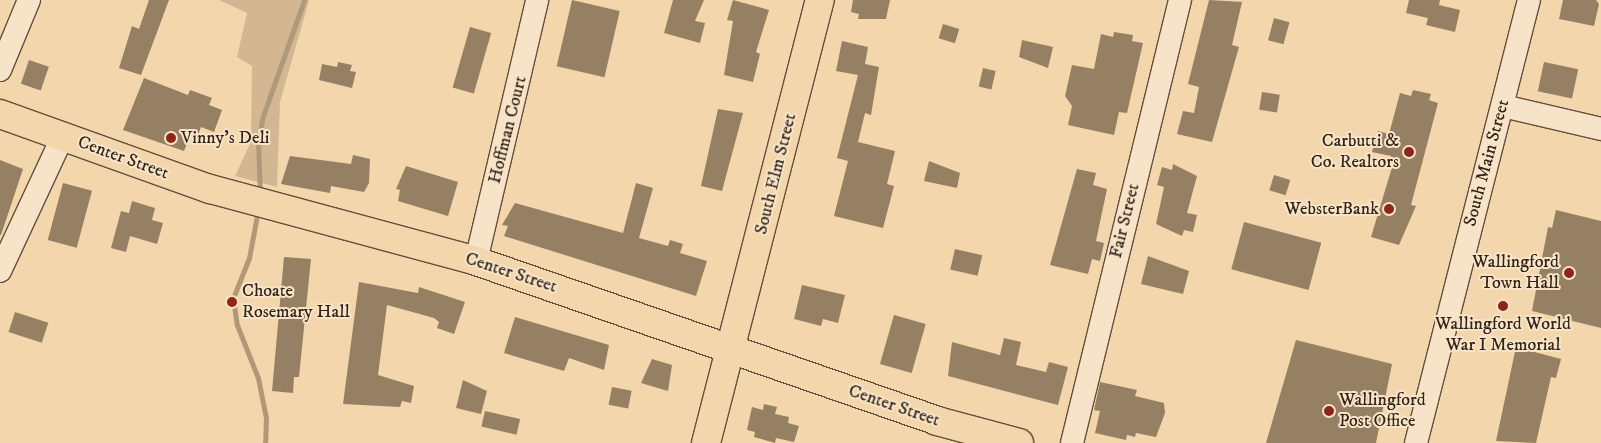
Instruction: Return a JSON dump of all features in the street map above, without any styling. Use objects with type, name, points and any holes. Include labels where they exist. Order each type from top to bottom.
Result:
[{"type":"main road","name":"South Elm Street","points":[[706,443],[732,348],[820,0]]},
{"type":"main road","name":"Center Street","points":[[0,114],[240,199],[476,261],[732,348],[937,421],[1019,443]]},
{"type":"street","points":[[0,70],[29,0]]},
{"type":"street","name":"Hoffman Court","points":[[476,261],[537,0]]},
{"type":"street","name":"Fair Street","points":[[1072,443],[1180,0]]},
{"type":"street","name":"South Main Street","points":[[1416,443],[1529,0]]},
{"type":"street","points":[[1503,106],[1601,129]]},
{"type":"street","points":[[0,271],[63,136]]},
{"type":"shaded area","points":[[219,0],[309,0],[280,102],[277,187],[235,176],[251,142],[252,66],[237,57],[247,13]]},
{"type":"building","points":[[149,0],[169,0],[141,75],[119,68],[132,26],[139,29]]},
{"type":"building","points":[[572,0],[620,11],[604,77],[557,66]]},
{"type":"building","points":[[673,0],[704,0],[695,21],[705,23],[700,43],[664,33]]},
{"type":"building","points":[[733,0],[769,10],[756,52],[760,54],[753,82],[724,75],[733,21],[727,20]]},
{"type":"building","points":[[853,0],[890,0],[886,19],[858,19],[859,14],[851,12]]},
{"type":"building","points":[[1209,0],[1242,2],[1232,45],[1239,47],[1212,142],[1177,134],[1183,111],[1194,113],[1199,87],[1188,84]]},
{"type":"building","points":[[1409,0],[1440,0],[1439,5],[1460,10],[1455,32],[1426,25],[1428,18],[1406,13]]},
{"type":"building","points":[[1563,0],[1596,0],[1599,4],[1594,26],[1559,19]]},
{"type":"building","points":[[1274,18],[1289,22],[1284,44],[1268,40]]},
{"type":"building","points":[[943,24],[959,29],[955,43],[939,38]]},
{"type":"building","points":[[470,27],[491,33],[474,94],[453,88]]},
{"type":"building","points":[[1114,32],[1133,35],[1132,41],[1143,43],[1127,113],[1119,112],[1114,135],[1068,125],[1072,106],[1065,96],[1072,65],[1094,69],[1101,34],[1113,37]]},
{"type":"building","points":[[1022,40],[1053,47],[1048,68],[1019,57]]},
{"type":"building","points":[[842,41],[868,47],[865,64],[879,67],[871,115],[865,113],[858,142],[895,151],[887,184],[894,186],[883,228],[834,216],[848,161],[837,158],[858,75],[836,71]]},
{"type":"building","points":[[29,60],[49,67],[41,90],[21,84]]},
{"type":"building","points":[[338,62],[352,65],[350,71],[356,72],[352,88],[319,80],[322,64],[337,67]]},
{"type":"building","points":[[1544,62],[1578,69],[1572,99],[1538,91]]},
{"type":"building","points":[[983,68],[996,71],[991,89],[979,87]]},
{"type":"building","points":[[144,78],[188,95],[190,90],[212,98],[209,105],[222,110],[214,132],[201,127],[197,138],[190,136],[184,151],[123,130]]},
{"type":"building","points":[[1413,90],[1431,94],[1429,100],[1438,103],[1411,205],[1416,206],[1399,245],[1371,237],[1393,164],[1391,156],[1372,152],[1378,131],[1389,134],[1400,93],[1411,96]]},
{"type":"building","points":[[1262,92],[1280,95],[1277,113],[1259,110]]},
{"type":"building","points":[[718,109],[743,113],[722,191],[701,186]]},
{"type":"building","points":[[353,155],[370,159],[369,183],[364,192],[331,186],[330,193],[281,184],[290,156],[351,164]]},
{"type":"building","points":[[0,160],[23,169],[1,235],[0,235]]},
{"type":"building","points":[[929,161],[960,173],[957,188],[924,181]]},
{"type":"building","points":[[1173,164],[1197,176],[1187,213],[1197,215],[1193,232],[1184,230],[1182,236],[1156,224],[1164,187],[1157,185],[1162,167],[1172,170]]},
{"type":"building","points":[[406,166],[458,182],[448,216],[398,201],[400,190],[396,189]]},
{"type":"building","points":[[1077,169],[1096,173],[1093,185],[1107,189],[1096,241],[1104,243],[1100,261],[1092,259],[1088,274],[1050,265]]},
{"type":"building","points":[[1274,175],[1290,180],[1286,195],[1269,190]]},
{"type":"building","points":[[63,183],[92,191],[77,248],[48,240]]},
{"type":"building","points":[[636,183],[653,188],[639,238],[668,246],[670,240],[683,244],[680,253],[707,261],[696,296],[504,236],[508,226],[502,225],[515,203],[623,233]]},
{"type":"building","points":[[132,201],[155,208],[152,220],[163,223],[157,244],[130,236],[126,252],[111,248],[121,211],[129,213]]},
{"type":"building","name":"Wallingford Town Hall","points":[[1556,210],[1601,221],[1601,328],[1532,311],[1548,227],[1552,228]]},
{"type":"building","points":[[1244,222],[1321,243],[1309,290],[1231,269]]},
{"type":"building","points":[[955,249],[982,255],[978,276],[950,269]]},
{"type":"building","points":[[1148,256],[1189,271],[1183,294],[1141,284]]},
{"type":"building","points":[[284,257],[311,259],[299,377],[294,377],[293,393],[272,391]]},
{"type":"building","points":[[359,282],[418,293],[419,287],[465,302],[454,334],[437,328],[439,322],[434,318],[387,305],[378,375],[414,386],[411,403],[402,401],[400,407],[343,404]]},
{"type":"building","points":[[802,285],[845,295],[838,323],[823,319],[821,326],[794,319]]},
{"type":"building","points":[[15,312],[48,323],[42,343],[9,332]]},
{"type":"building","points":[[894,315],[926,324],[912,373],[880,364]]},
{"type":"building","points":[[515,317],[609,345],[604,370],[569,358],[564,371],[504,353]]},
{"type":"building","points":[[1004,338],[1021,342],[1016,365],[1046,372],[1049,362],[1068,367],[1058,405],[948,376],[952,342],[1000,355]]},
{"type":"building","name":"Wallingford Post Office","points":[[1296,340],[1392,364],[1376,443],[1266,443]]},
{"type":"building","points":[[1516,347],[1561,359],[1556,378],[1551,377],[1536,443],[1496,441]]},
{"type":"building","points":[[652,359],[672,365],[668,391],[641,383]]},
{"type":"building","points":[[463,380],[487,391],[481,414],[456,408]]},
{"type":"building","points":[[1100,382],[1137,390],[1135,396],[1164,403],[1165,413],[1156,437],[1136,433],[1135,437],[1127,435],[1126,440],[1095,433],[1100,411],[1094,410]]},
{"type":"building","points":[[612,387],[632,391],[628,408],[609,405]]},
{"type":"building","points":[[764,404],[777,407],[775,414],[789,417],[788,423],[799,426],[794,442],[776,438],[775,443],[754,437],[755,432],[747,430],[752,407],[763,410]]},
{"type":"building","points":[[485,411],[520,419],[516,435],[481,427]]},
{"type":"waterway","points":[[260,194],[258,143],[263,116],[304,0]]},
{"type":"waterway","points":[[258,210],[249,258],[233,298],[237,325],[258,378],[266,418],[265,443]]},
{"type":"place","name":"Vinny’s Deli","points":[[171,138]]},
{"type":"place","name":"Carbutti & Co. Realtors","points":[[1409,152]]},
{"type":"place","name":"WebsterBank","points":[[1389,209]]},
{"type":"place","name":"Wallingford Town Hall","points":[[1569,273]]},
{"type":"place","name":"Choate Rosemary Hall","points":[[232,302]]},
{"type":"place","name":"Wallingford World War I Memorial","points":[[1503,306]]},
{"type":"place","name":"Wallingford Post Office","points":[[1329,411]]}]
